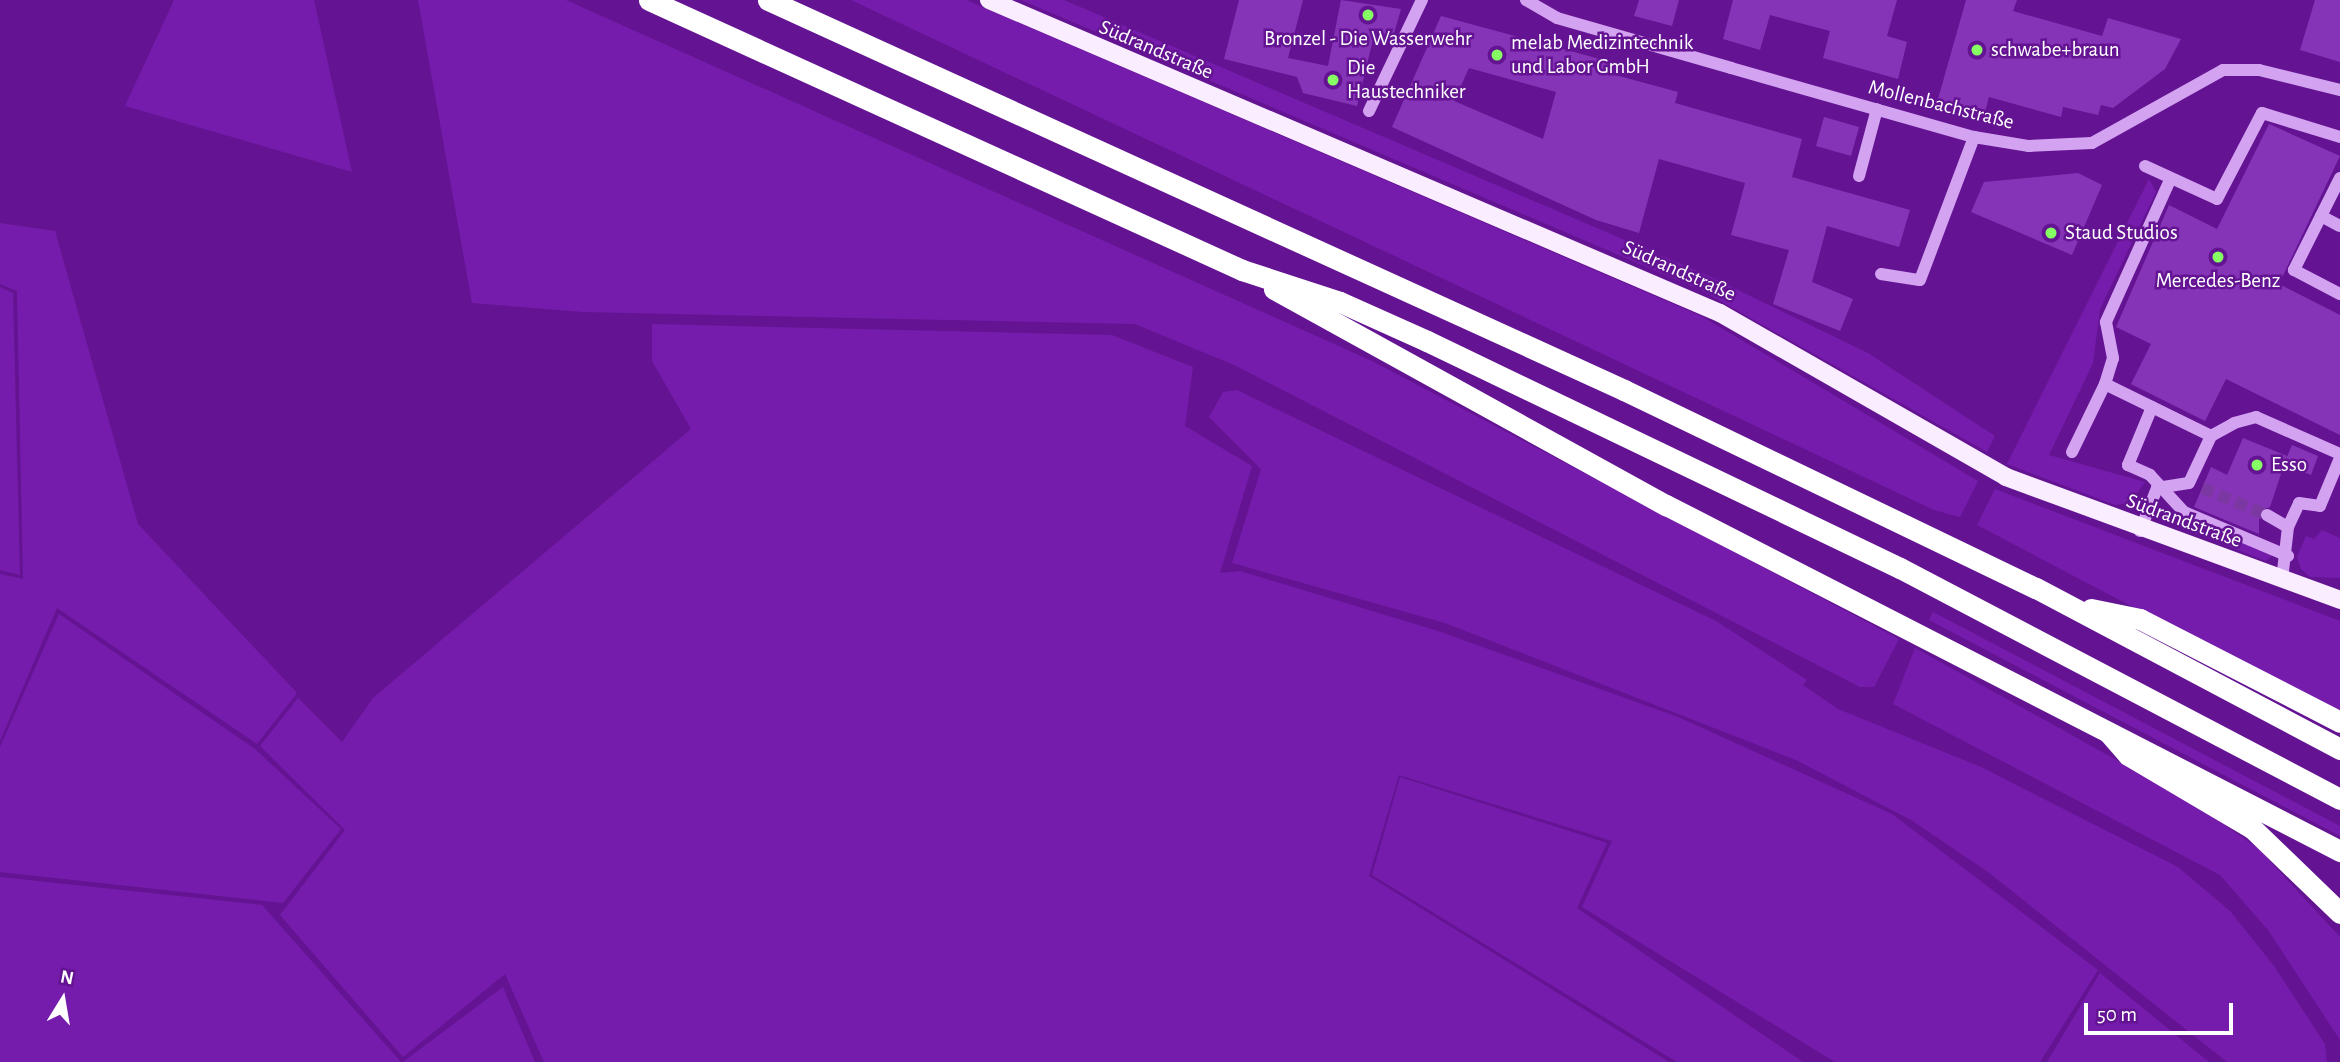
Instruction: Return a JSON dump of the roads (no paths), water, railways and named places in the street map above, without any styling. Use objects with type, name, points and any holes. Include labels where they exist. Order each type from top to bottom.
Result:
[{"type":"highway","points":[[649,0],[1242,270],[1666,505],[2103,726],[2340,851]]},
{"type":"highway","points":[[768,0],[1625,390],[2068,604],[2340,749]]},
{"type":"highway","points":[[1242,270],[1340,302],[1746,493],[2340,799]]},
{"type":"highway","points":[[2068,604],[2140,619],[2340,722]]},
{"type":"highway","points":[[2103,726],[2128,755],[2253,829],[2340,914]]},
{"type":"main road","name":"Südrandstraße","points":[[989,0],[1664,287],[2006,477],[2140,531],[2340,600]]},
{"type":"street","points":[[1369,111],[1422,0]]},
{"type":"street","name":"Mollenbachstraße","points":[[1526,0],[1557,18],[1973,137],[2029,146],[2092,143],[2223,71],[2259,70],[2340,90]]},
{"type":"street","points":[[1859,176],[1877,109]]},
{"type":"street","points":[[2145,166],[2170,180],[2217,199],[2262,113],[2340,137]]},
{"type":"street","points":[[1881,274],[1920,281],[1973,137]]},
{"type":"street","points":[[2340,178],[2294,270],[2340,294]]},
{"type":"street","points":[[2072,452],[2105,384],[2113,358],[2106,322],[2170,180]]},
{"type":"street","points":[[2321,216],[2340,226]]},
{"type":"street","points":[[2105,384],[2211,436]]},
{"type":"street","points":[[2152,407],[2128,465],[2150,475],[2157,488],[2184,512],[2288,556]]},
{"type":"street","points":[[2189,483],[2211,436],[2256,418],[2340,456],[2320,506],[2299,503],[2288,527],[2288,556],[2282,580]]},
{"type":"street","points":[[2157,488],[2189,483],[2202,488]]},
{"type":"street","points":[[2140,531],[2157,488]]},
{"type":"street","points":[[2267,515],[2288,527]]},
{"type":"tunnel","points":[[2202,488],[2267,515]]},
{"type":"place","name":"Bronzel - Die Wasserwehr","points":[[1368,15]]},
{"type":"place","name":"schwabe+braun","points":[[1977,50]]},
{"type":"place","name":"melab Medizintechnik und Labor GmbH","points":[[1497,55]]},
{"type":"place","name":"Die Haustechniker","points":[[1333,80]]},
{"type":"place","name":"Staud Studios","points":[[2051,233]]},
{"type":"place","name":"Mercedes-Benz","points":[[2218,257]]},
{"type":"place","name":"Esso","points":[[2257,465]]}]
